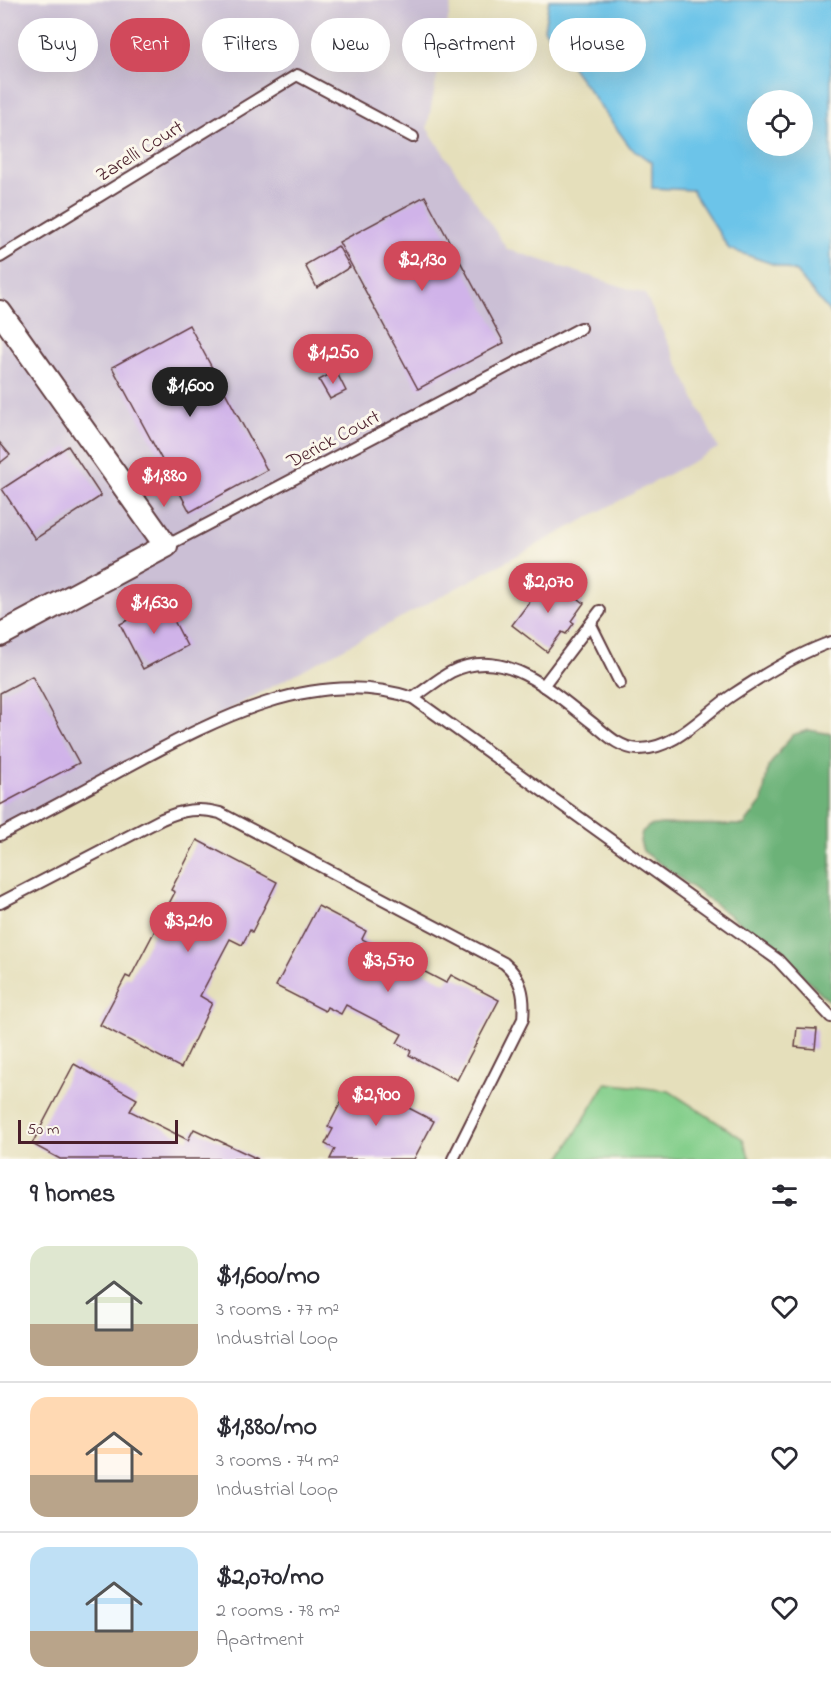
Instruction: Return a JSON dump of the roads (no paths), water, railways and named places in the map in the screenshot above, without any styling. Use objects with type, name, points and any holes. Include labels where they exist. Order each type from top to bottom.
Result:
[{"type":"street","points":[[0,312],[166,546],[0,635]]},
{"type":"lane","name":"Zarelli Court","points":[[0,257],[297,75],[413,137]]},
{"type":"lane","name":"Derick Court","points":[[166,546],[581,328]]},
{"type":"lane","points":[[543,686],[600,611]]},
{"type":"lane","points":[[591,625],[620,683]]},
{"type":"lane","points":[[413,698],[451,672],[490,664],[511,667],[543,686],[621,746],[638,749],[656,747],[675,738],[733,695],[802,655],[831,642]]},
{"type":"lane","points":[[0,835],[187,735],[276,700],[312,692],[390,690],[413,698],[778,960],[831,1017]]},
{"type":"lane","points":[[0,903],[162,819],[188,809],[209,810],[220,813],[504,963],[518,980],[523,993],[523,1019],[453,1159]]},
{"type":"water","points":[[549,0],[831,0],[831,314],[796,272],[729,249],[692,190],[652,188],[652,163],[630,147],[575,72],[646,72],[646,18],[549,18],[549,36],[544,29]]}]
